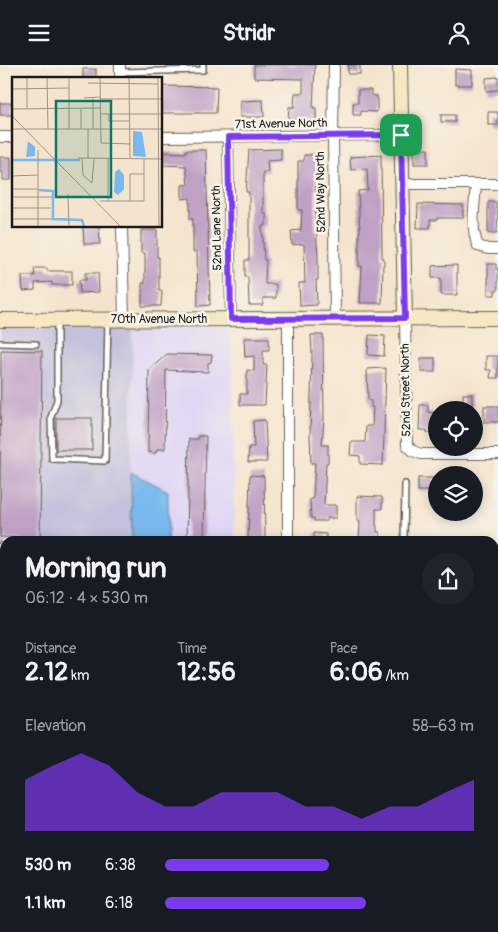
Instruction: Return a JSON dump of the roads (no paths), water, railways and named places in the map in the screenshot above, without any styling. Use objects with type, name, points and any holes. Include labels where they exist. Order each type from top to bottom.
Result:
[{"type":"street","name":"52nd Way North","points":[[334,65],[335,319]]},
{"type":"street","name":"52nd Street North","points":[[400,65],[407,445],[413,451],[421,454],[498,454]]},
{"type":"street","name":"71st Avenue North","points":[[162,137],[401,135]]},
{"type":"street","name":"52nd Lane North","points":[[228,137],[231,319]]},
{"type":"street","points":[[402,184],[498,184]]},
{"type":"street","points":[[476,184],[474,232],[476,241],[478,246],[483,248],[498,249]]},
{"type":"street","points":[[122,227],[124,319]]},
{"type":"street","name":"70th Avenue North","points":[[0,320],[498,318]]},
{"type":"street","points":[[288,319],[288,536]]},
{"type":"lane","points":[[120,72],[203,70],[203,65]]},
{"type":"lane","points":[[57,319],[57,400],[51,417],[52,459],[104,461],[108,319]]},
{"type":"lane","points":[[0,343],[36,344]]},
{"type":"lane","points":[[404,484],[404,536]]},
{"type":"water","points":[[131,472],[168,491],[168,536],[132,536]]}]
